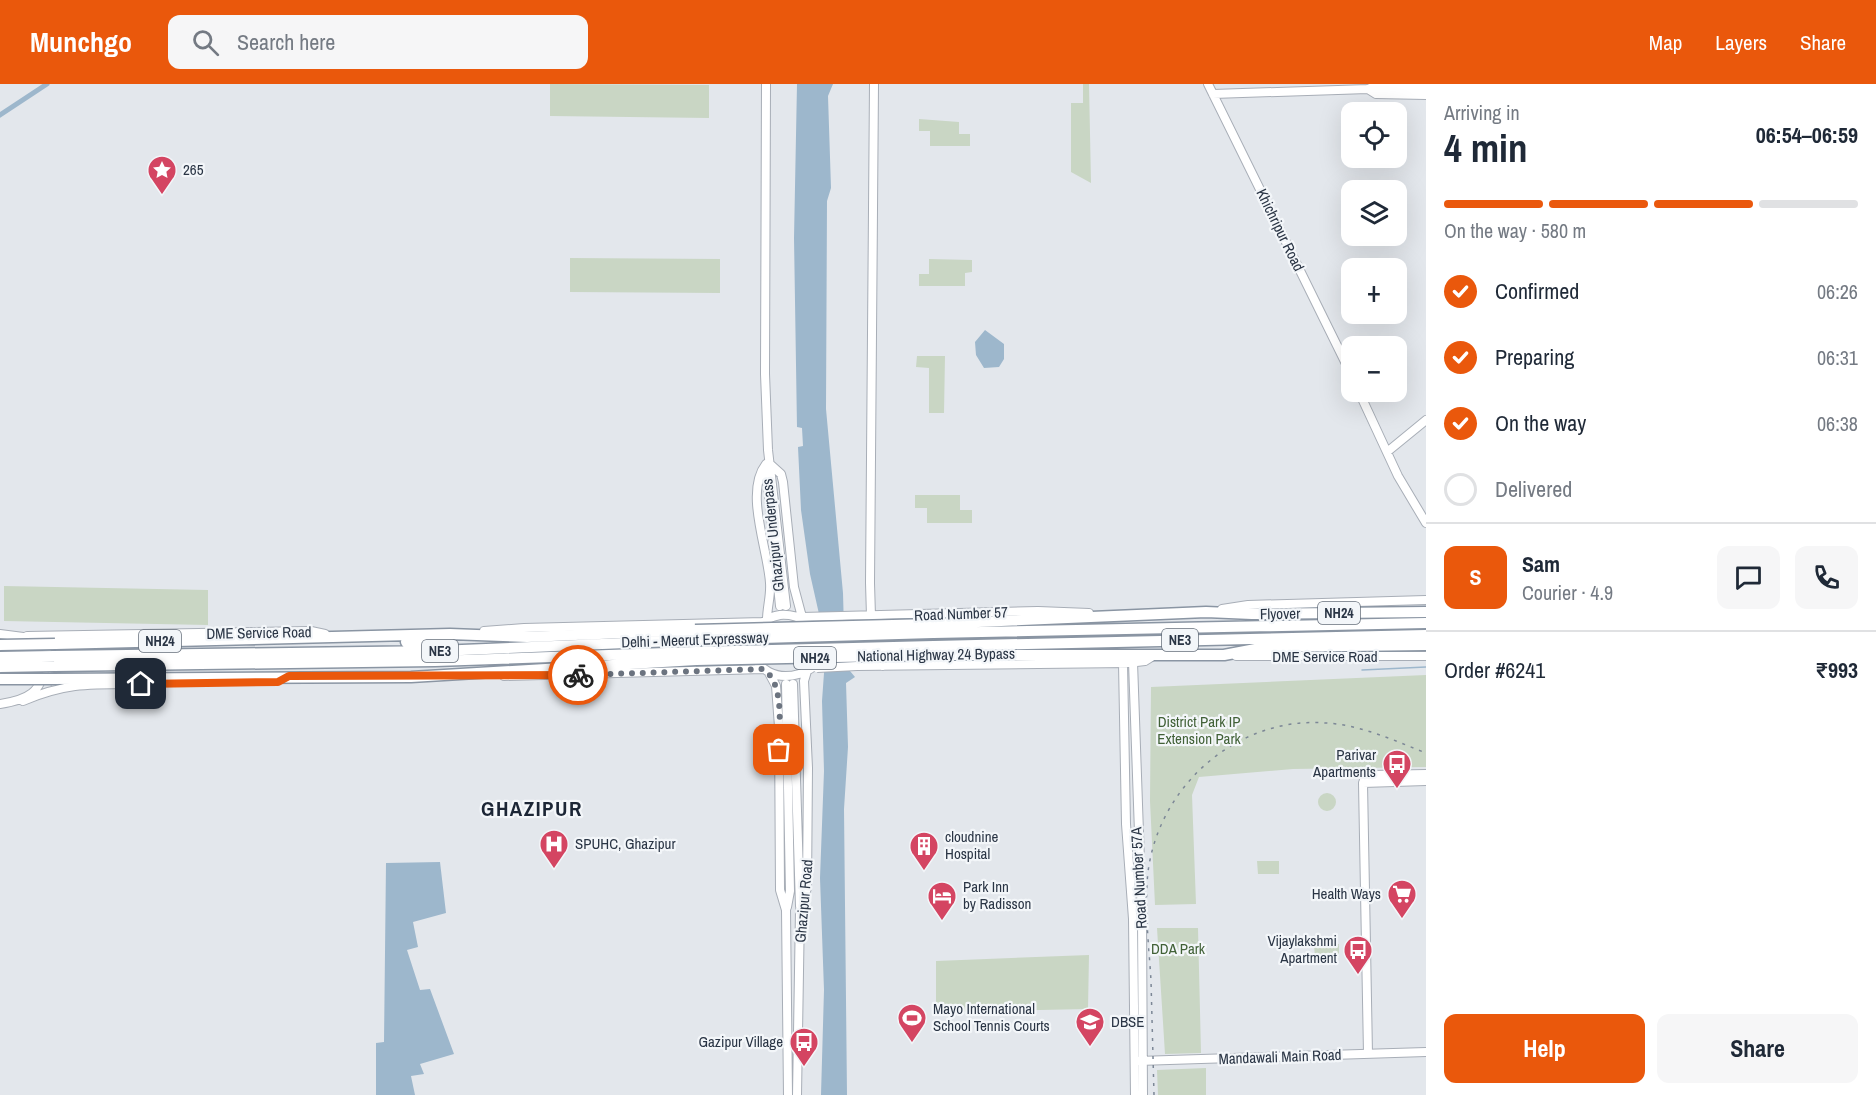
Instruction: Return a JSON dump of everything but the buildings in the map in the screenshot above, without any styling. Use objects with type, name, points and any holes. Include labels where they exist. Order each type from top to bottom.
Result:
[{"type":"highway","name":"Flyover","points":[[933,628],[1120,615],[1206,612],[1252,614],[1426,612]]},
{"type":"highway","name":"Delhi - Meerut Expressway","points":[[0,657],[435,661],[696,635],[933,628],[1426,623]]},
{"type":"highway","points":[[380,636],[696,635]]},
{"type":"highway","name":"Delhi - Meerut Expressway","points":[[533,651],[696,656],[1426,635]]},
{"type":"highway","name":"NH24","points":[[0,636],[264,640],[346,639],[380,636]]},
{"type":"highway","points":[[380,636],[408,642],[533,651]]},
{"type":"highway","name":"NH24","points":[[1224,655],[1266,647],[1426,645]]},
{"type":"highway","name":"National Highway 24 Bypass","points":[[934,650],[1153,656],[1224,655]]},
{"type":"highway","points":[[360,676],[533,651]]},
{"type":"highway","points":[[0,679],[475,675],[696,656]]},
{"type":"highway","name":"Delhi - Meerut Expressway","points":[[0,667],[184,659]]},
{"type":"street","points":[[766,84],[765,374],[768,450],[766,453],[769,464],[781,474],[783,482],[794,587],[802,617]]},
{"type":"street","points":[[874,84],[871,616],[883,666]]},
{"type":"street","name":"Khichripur Road","points":[[1208,84],[1341,354]]},
{"type":"street","points":[[1368,89],[1375,86],[1426,87]]},
{"type":"street","points":[[1213,94],[1354,87],[1368,89],[1376,94],[1426,95]]},
{"type":"street","points":[[1364,402],[1398,476],[1426,523]]},
{"type":"street","points":[[1387,452],[1426,420]]},
{"type":"street","points":[[766,671],[754,658],[751,644],[755,631],[765,621],[770,581],[756,496],[757,479],[769,464]]},
{"type":"street","name":"Ghazipur Underpass","points":[[769,464],[783,606]]},
{"type":"street","points":[[1206,612],[1248,605],[1426,600]]},
{"type":"street","name":"Road Number 57","points":[[802,617],[1038,611],[1120,615]]},
{"type":"street","points":[[450,634],[524,628],[765,621],[785,614],[802,617],[813,625],[819,637],[820,650],[812,669]]},
{"type":"street","name":"DME Service Road","points":[[0,636],[311,631],[346,639]]},
{"type":"street","points":[[22,701],[36,690],[44,675],[42,649],[27,636]]},
{"type":"street","name":"DME Service Road","points":[[1224,655],[1426,656]]},
{"type":"street","points":[[475,675],[542,676],[766,671],[784,677],[812,669],[856,666],[1123,663],[1145,661],[1153,656]]},
{"type":"street","name":"Road Number 57A","points":[[1133,662],[1142,918],[1135,1095]]},
{"type":"street","name":"Road Number 57A","points":[[1123,663],[1126,824],[1133,919],[1138,1061],[1143,1095]]},
{"type":"street","name":"Ghazipur Road","points":[[797,1095],[800,910],[807,888],[808,768],[804,681],[812,669]]},
{"type":"street","name":"Ghazipur Road","points":[[766,671],[776,690],[780,890],[786,910],[788,1095]]},
{"type":"street","points":[[0,704],[22,701],[52,688],[72,685],[278,682],[289,676]]},
{"type":"street","points":[[786,910],[790,891],[790,684],[800,910]]},
{"type":"street","points":[[1368,1054],[1363,783],[1365,777],[1372,775],[1426,774]]},
{"type":"street","points":[[1363,783],[1426,782]]},
{"type":"street","name":"Mandawali Main Road","points":[[1138,1061],[1426,1052]]},
{"type":"green space","points":[[550,84],[709,85],[709,118],[550,116]]},
{"type":"green space","points":[[1083,84],[1089,84],[1091,183],[1071,172],[1071,103],[1083,103]]},
{"type":"green space","points":[[919,119],[959,122],[959,134],[970,134],[970,146],[930,146],[930,131],[919,131]]},
{"type":"green space","points":[[570,258],[720,259],[720,293],[570,292]]},
{"type":"green space","points":[[929,259],[972,260],[972,272],[965,273],[965,286],[919,286],[919,274],[929,274]]},
{"type":"green space","points":[[917,356],[945,356],[944,413],[929,413],[929,368],[916,367]]},
{"type":"green space","points":[[915,495],[960,495],[960,510],[972,510],[972,523],[927,523],[927,508],[915,508]]},
{"type":"green space","points":[[4,586],[208,590],[208,625],[4,621]]},
{"type":"green space","name":"District Park IP Extension Park","points":[[1426,675],[1426,767],[1293,769],[1199,777],[1192,795],[1196,904],[1155,905],[1150,801],[1151,687]]},
{"type":"green space","points":[[1327,793],[1333,796],[1336,802],[1333,808],[1327,811],[1321,808],[1318,802],[1321,796]]},
{"type":"green space","points":[[1257,861],[1279,861],[1279,874],[1258,874]]},
{"type":"green space","name":"DDA Park","points":[[1157,928],[1198,928],[1201,1053],[1165,1054]]},
{"type":"green space","points":[[1314,944],[1339,944],[1339,957],[1315,958]]},
{"type":"green space","points":[[1089,955],[1088,1009],[936,1012],[936,961]]},
{"type":"green space","points":[[1206,1068],[1206,1095],[1158,1095],[1157,1070]]},
{"type":"water","points":[[797,84],[833,84],[828,96],[831,188],[827,201],[826,409],[843,593],[845,665],[855,677],[846,683],[848,747],[844,809],[847,1095],[821,1095],[824,990],[820,878],[824,771],[822,701],[826,645],[810,574],[801,510],[798,447],[803,446],[802,428],[797,427],[794,238]]},
{"type":"water","points":[[985,330],[1004,344],[1004,359],[999,367],[984,368],[976,355],[975,342]]},
{"type":"water","points":[[440,862],[446,913],[413,922],[418,947],[407,950],[420,990],[430,989],[454,1054],[420,1064],[424,1074],[411,1076],[415,1095],[376,1095],[376,1043],[384,1042],[386,863]]},
{"type":"waterway","points":[[0,115],[47,84]]},
{"type":"waterway","points":[[1362,670],[1426,667]]},
{"type":"railway","points":[[1154,1095],[1147,913],[1148,872],[1155,840],[1168,811],[1186,785],[1208,762],[1234,744],[1263,731],[1294,724],[1339,724],[1377,734],[1426,753]]},
{"type":"way so far","points":[[578,675],[763,669],[769,673],[776,686],[779,750]]},
{"type":"place","name":"265","points":[[162,196]]},
{"type":"place","name":"Parivar Apartments","points":[[1397,790]]},
{"type":"place","name":"SPUHC, Ghazipur","points":[[554,870]]},
{"type":"place","name":"cloudnine Hospital","points":[[924,872]]},
{"type":"place","name":"Health Ways","points":[[1402,920]]},
{"type":"place","name":"Park Inn by Radisson","points":[[942,922]]},
{"type":"place","name":"Vijaylakshmi Apartment","points":[[1358,976]]},
{"type":"place","name":"Mayo International School Tennis Courts","points":[[912,1044]]},
{"type":"place","name":"DBSE","points":[[1090,1048]]},
{"type":"place","name":"Gazipur Village","points":[[804,1068]]},
{"type":"district","name":"GHAZIPUR","points":[[532,809]]},
{"type":"route","points":[[141,684],[278,682],[289,676],[578,675]]}]
